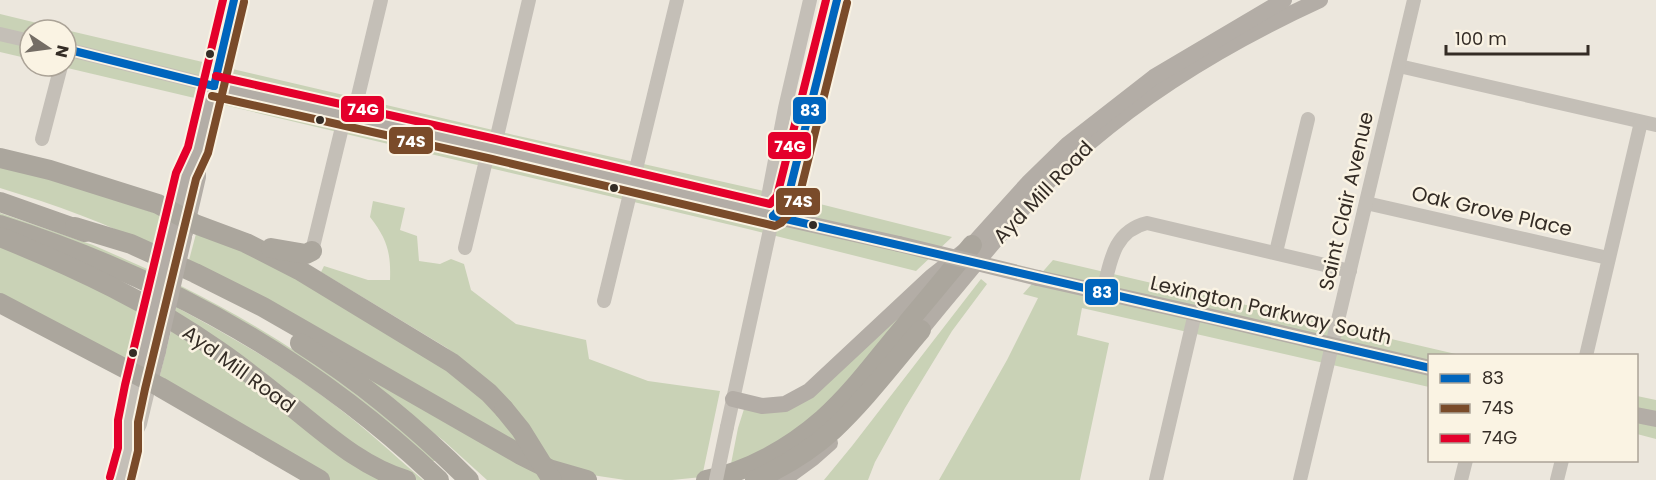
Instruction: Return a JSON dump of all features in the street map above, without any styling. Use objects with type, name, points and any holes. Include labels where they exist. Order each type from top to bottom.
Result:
[{"type":"highway","points":[[0,158],[99,184],[158,204],[180,226],[195,224],[246,243],[299,270],[452,363],[489,393],[520,429],[552,480]]},
{"type":"highway","points":[[0,202],[132,243],[262,307],[521,455],[549,469],[587,480]]},
{"type":"highway","points":[[0,225],[102,261],[197,306],[267,347],[338,395],[439,480]]},
{"type":"highway","points":[[75,227],[123,246],[198,282],[279,329],[360,385],[402,419],[469,480]]},
{"type":"highway","name":"Ayd Mill Road","points":[[0,237],[78,270],[146,304],[242,367],[347,451],[380,470],[406,480]]},
{"type":"highway","points":[[246,243],[297,254],[306,254],[314,246]]},
{"type":"highway","points":[[706,480],[731,473],[772,455],[824,419],[972,245]]},
{"type":"highway","points":[[0,303],[144,379],[320,480]]},
{"type":"highway","name":"Ayd Mill Road","points":[[755,480],[794,459],[832,431],[921,330]]},
{"type":"main road","points":[[144,379],[180,226],[186,175],[198,151],[234,0]]},
{"type":"main road","points":[[1232,29],[1272,0]]},
{"type":"main road","name":"Ayd Mill Road","points":[[733,399],[762,406],[785,404],[809,392],[917,290],[972,245],[1028,183],[1068,144],[1154,77],[1284,0]]},
{"type":"main road","name":"Ayd Mill Road","points":[[921,330],[1006,226],[1044,185],[1092,141],[1147,98],[1212,55],[1274,21],[1320,0]]},
{"type":"main road","name":"Lexington Parkway South","points":[[214,86],[491,148],[773,216],[1428,368]]},
{"type":"main road","points":[[783,480],[837,437],[921,330]]},
{"type":"main road","points":[[1638,416],[1656,420]]},
{"type":"street","points":[[314,246],[381,0]]},
{"type":"street","points":[[465,248],[529,0]]},
{"type":"street","points":[[604,301],[677,0]]},
{"type":"street","points":[[716,480],[773,216],[768,197],[785,108],[810,0]]},
{"type":"street","points":[[773,216],[787,201],[837,0]]},
{"type":"street","name":"Saint Clair Avenue","points":[[1300,480],[1414,0]]},
{"type":"street","points":[[0,34],[18,38]]},
{"type":"street","name":"Lexington Parkway South","points":[[78,52],[214,86]]},
{"type":"street","points":[[1399,66],[1656,125]]},
{"type":"street","points":[[42,139],[58,78]]},
{"type":"street","points":[[1276,252],[1308,119]]},
{"type":"street","points":[[1586,354],[1641,122]]},
{"type":"street","name":"Oak Grove Place","points":[[1366,203],[1608,258]]},
{"type":"street","points":[[1103,292],[1115,247],[1133,228],[1147,223],[1350,271]]},
{"type":"street","points":[[1156,480],[1195,313]]},
{"type":"street","points":[[120,480],[128,449],[140,424],[144,379]]},
{"type":"street","points":[[1461,480],[1466,462]]},
{"type":"street","points":[[1557,480],[1562,462]]},
{"type":"green space","points":[[0,14],[18,18],[18,56],[0,52]]},
{"type":"green space","points":[[78,33],[804,200],[952,237],[916,271],[78,70]]},
{"type":"green space","points":[[0,162],[167,217],[159,251],[81,215],[0,188]]},
{"type":"green space","points":[[373,201],[405,208],[400,230],[417,236],[419,261],[440,264],[451,259],[464,264],[471,290],[516,324],[586,340],[589,359],[648,381],[720,391],[702,477],[672,480],[625,480],[592,475],[552,462],[476,371],[447,348],[321,272],[324,266],[368,280],[390,280],[387,246],[370,217]]},
{"type":"green space","points":[[0,213],[93,245],[154,272],[153,276],[0,217]]},
{"type":"green space","points":[[197,230],[289,272],[427,355],[493,408],[531,457],[188,264]]},
{"type":"green space","points":[[0,243],[145,310],[132,364],[0,297]]},
{"type":"green space","points":[[1053,260],[1456,354],[1428,354],[1428,387],[1082,308],[1077,335],[1109,343],[1080,480],[939,480],[1007,360],[1038,298],[1023,294]]},
{"type":"green space","points":[[981,279],[987,284],[952,331],[905,408],[875,462],[868,480],[824,480],[852,446]]},
{"type":"green space","points":[[928,285],[816,421],[730,469],[744,409],[775,411]]},
{"type":"green space","points":[[181,286],[249,323],[315,364],[407,435],[436,461],[430,461],[180,289]]},
{"type":"green space","points":[[176,307],[295,376],[356,422],[423,480],[413,480],[387,470],[173,318]]},
{"type":"green space","points":[[172,327],[393,480],[330,480],[159,379]]},
{"type":"green space","points":[[317,342],[537,467],[545,480],[487,480],[444,441]]},
{"type":"green space","points":[[1638,396],[1656,400],[1656,439],[1638,434]]},
{"type":"transit line","name":"74G","points":[[110,477],[118,448],[118,420],[125,385],[176,173],[188,147],[223,0]]},
{"type":"transit line","name":"83","points":[[214,86],[234,0]]},
{"type":"transit line","name":"74G","points":[[216,76],[770,204],[777,196],[826,0]]},
{"type":"transit line","name":"83","points":[[773,216],[787,201],[837,0]]},
{"type":"transit line","name":"74S","points":[[131,480],[138,451],[138,422],[145,389],[196,179],[208,153],[244,2]]},
{"type":"transit line","name":"74S","points":[[212,96],[775,226],[781,223],[797,205],[847,3]]},
{"type":"transit line","name":"83","points":[[78,52],[214,86]]},
{"type":"transit line","name":"83","points":[[773,216],[1428,368]]}]
